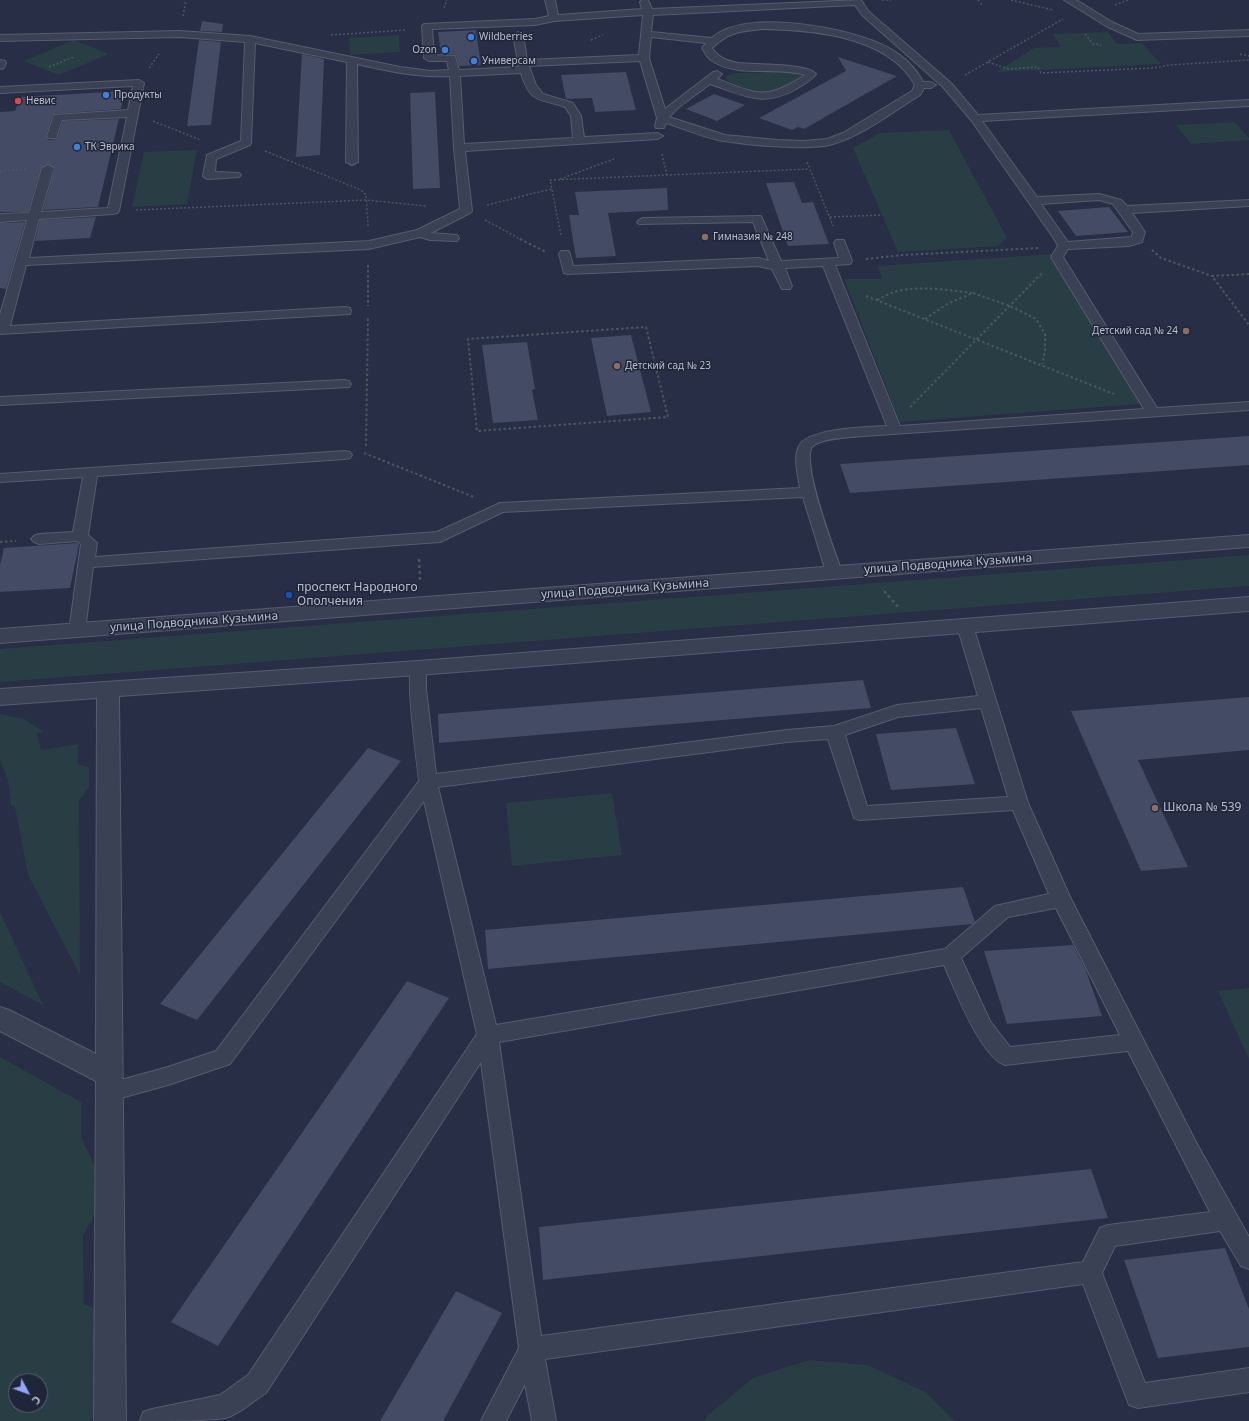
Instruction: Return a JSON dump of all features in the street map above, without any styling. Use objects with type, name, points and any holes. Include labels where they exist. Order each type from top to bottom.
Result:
[{"type":"street","name":"улица Подводника Кузьмина","points":[[0,636],[1249,541]]},
{"type":"street","points":[[0,697],[418,668],[1249,604]]},
{"type":"street","points":[[108,689],[110,1421]]},
{"type":"street","points":[[0,1018],[110,1084]]},
{"type":"lane","points":[[550,0],[554,18]]},
{"type":"lane","points":[[459,148],[579,140],[660,143],[662,118],[644,58],[648,12],[645,0]]},
{"type":"lane","points":[[1069,0],[1109,24],[1137,37],[1249,33]]},
{"type":"lane","points":[[21,262],[368,245],[421,233],[466,211],[459,148],[455,74],[452,58],[430,58],[426,26],[535,22],[554,18],[748,4],[856,1],[865,13],[947,85],[975,118],[1064,246]]},
{"type":"lane","points":[[518,35],[525,28],[535,22]]},
{"type":"lane","points":[[507,23],[509,32],[518,35]]},
{"type":"lane","points":[[646,34],[711,41],[734,30],[749,27],[774,26],[824,30],[868,42],[890,53],[916,76],[920,85]]},
{"type":"lane","points":[[0,38],[180,34],[250,39],[400,70],[431,74],[455,74],[525,66],[644,58]]},
{"type":"lane","points":[[518,35],[525,66],[533,90],[538,96],[569,105],[572,108],[576,116],[579,140]]},
{"type":"lane","points":[[235,175],[209,176],[212,157],[246,143],[250,39]]},
{"type":"lane","points":[[709,80],[759,96],[770,96],[778,94],[808,78],[811,74],[796,69],[755,69],[730,65],[709,54],[707,48],[711,41]]},
{"type":"lane","points":[[352,60],[352,162]]},
{"type":"lane","points":[[0,63],[0,66]]},
{"type":"lane","points":[[662,118],[675,105],[730,65]]},
{"type":"lane","points":[[0,90],[139,83],[114,211],[0,218]]},
{"type":"lane","points":[[920,85],[947,85]]},
{"type":"lane","points":[[662,118],[724,138],[745,141],[804,144],[829,142],[847,135],[916,93],[920,85]]},
{"type":"lane","points":[[975,118],[1249,103]]},
{"type":"lane","points":[[52,136],[58,117],[132,113]]},
{"type":"lane","points":[[48,168],[1,330],[345,311]]},
{"type":"lane","points":[[1033,201],[1099,197],[1117,202],[1139,232],[1138,238],[1129,242],[1064,246]]},
{"type":"lane","points":[[1124,210],[1249,203]]},
{"type":"lane","points":[[643,222],[757,218],[786,286]]},
{"type":"lane","points":[[421,233],[430,236],[453,238]]},
{"type":"lane","points":[[565,258],[568,270],[759,262],[769,265],[778,265],[846,261],[840,243]]},
{"type":"lane","points":[[1064,246],[1058,257],[1151,410]]},
{"type":"lane","points":[[828,262],[894,427]]},
{"type":"lane","points":[[0,400],[344,384]]},
{"type":"lane","points":[[834,572],[808,492],[802,456],[806,445],[815,439],[828,435],[894,427],[1151,410],[1249,406]]},
{"type":"lane","points":[[0,478],[345,455]]},
{"type":"lane","points":[[80,536],[91,471]]},
{"type":"lane","points":[[86,563],[440,537],[500,508],[808,492]]},
{"type":"lane","points":[[38,539],[80,536],[89,543],[77,631]]},
{"type":"lane","points":[[965,626],[1019,803],[1061,899],[1133,1042],[1226,1220],[1249,1258]]},
{"type":"lane","points":[[418,668],[418,689],[428,782],[488,1035],[531,1349],[544,1421]]},
{"type":"lane","points":[[110,1084],[168,1076],[223,1058],[428,782],[787,736],[835,732],[897,711],[989,701]]},
{"type":"lane","points":[[835,732],[860,813],[1019,803]]},
{"type":"lane","points":[[152,1421],[225,1406],[257,1384],[488,1035],[950,956],[1002,911],[1061,899]]},
{"type":"lane","points":[[950,956],[983,1026],[1005,1056],[1133,1042]]},
{"type":"lane","points":[[1226,1220],[1108,1236],[1090,1272],[1138,1396],[1249,1380]]},
{"type":"lane","points":[[531,1349],[1090,1272]]},
{"type":"lane","points":[[493,1421],[531,1349]]},
{"type":"path","points":[[978,0],[983,6]]},
{"type":"path","points":[[963,76],[1063,18]]},
{"type":"path","points":[[328,35],[407,30]]},
{"type":"path","points":[[149,68],[163,49]]},
{"type":"path","points":[[48,67],[75,56]]},
{"type":"path","points":[[988,62],[1008,69],[1038,67],[1041,72],[1153,68],[1170,65],[1249,60]]},
{"type":"path","points":[[132,113],[206,142]]},
{"type":"path","points":[[246,143],[361,190],[366,195],[368,310]]},
{"type":"path","points":[[556,180],[660,143],[667,175]]},
{"type":"path","points":[[807,164],[840,243]]},
{"type":"path","points":[[565,258],[550,180],[809,168]]},
{"type":"path","points":[[0,171],[28,169]]},
{"type":"path","points":[[466,211],[552,189]]},
{"type":"path","points":[[114,211],[366,200],[466,211],[565,258]]},
{"type":"path","points":[[830,217],[882,215]]},
{"type":"path","points":[[867,259],[902,255],[1043,247]]},
{"type":"path","points":[[894,427],[1058,257]]},
{"type":"path","points":[[1161,258],[1212,276],[1249,274]]},
{"type":"path","points":[[1212,276],[1249,324]]},
{"type":"path","points":[[837,285],[1042,364],[1151,410]]},
{"type":"path","points":[[876,300],[894,292],[919,289],[948,290],[973,293],[1010,306],[1036,319],[1044,334],[1046,350],[1042,364]]},
{"type":"path","points":[[925,319],[949,303],[973,293]]},
{"type":"path","points":[[368,314],[366,453],[500,508]]},
{"type":"path","points":[[646,327],[668,417],[477,431],[468,339],[646,327]]},
{"type":"path","points":[[880,586],[902,612]]},
{"type":"shaded area","points":[[1108,32],[1117,44],[1142,43],[1161,64],[996,72],[1034,48],[1061,47],[1053,34]]},
{"type":"shaded area","points":[[399,35],[400,52],[350,55],[349,38]]},
{"type":"shaded area","points":[[74,40],[109,54],[59,75],[23,61]]},
{"type":"shaded area","points":[[794,72],[802,75],[801,77],[782,88],[769,92],[759,92],[749,89],[729,82],[726,79],[726,76],[736,73]]},
{"type":"shaded area","points":[[1235,122],[1249,138],[1249,140],[1191,144],[1176,125]]},
{"type":"shaded area","points":[[949,130],[1007,238],[998,246],[898,252],[853,148],[880,133]]},
{"type":"shaded area","points":[[197,150],[187,204],[132,207],[144,152]]},
{"type":"shaded area","points":[[1051,254],[1140,404],[900,422],[844,279],[882,279],[878,266]]},
{"type":"shaded area","points":[[1249,555],[1249,586],[0,682],[0,649]]},
{"type":"shaded area","points":[[0,714],[24,719],[44,732],[37,733],[41,750],[78,744],[78,764],[89,767],[89,787],[79,801],[80,975],[28,875],[15,807],[11,805],[8,780],[0,760]]},
{"type":"shaded area","points":[[612,793],[622,855],[512,866],[506,803]]},
{"type":"shaded area","points":[[0,912],[43,1005],[0,982]]},
{"type":"shaded area","points":[[1249,988],[1249,1059],[1218,991]]},
{"type":"shaded area","points":[[0,1057],[81,1102],[81,1137],[107,1191],[83,1236],[84,1304],[108,1314],[100,1412],[89,1421],[0,1421]]},
{"type":"shaded area","points":[[809,1360],[868,1365],[925,1392],[955,1421],[704,1421],[708,1415],[753,1378]]},
{"type":"building","points":[[202,21],[223,24],[222,32],[200,31]]},
{"type":"building","points":[[476,30],[481,65],[459,66],[456,55],[441,54],[438,32]]},
{"type":"building","points":[[199,40],[221,42],[211,125],[187,126]]},
{"type":"building","points":[[302,54],[324,59],[320,155],[296,157]]},
{"type":"building","points":[[838,57],[897,76],[804,129],[798,127],[792,130],[759,118],[846,71]]},
{"type":"building","points":[[626,72],[636,110],[595,112],[592,98],[566,99],[561,75]]},
{"type":"building","points":[[125,91],[121,109],[53,114],[46,136],[48,140],[57,139],[63,121],[119,119],[98,207],[43,210],[55,168],[47,164],[41,168],[28,212],[0,212],[0,112],[15,111],[20,97]]},
{"type":"building","points":[[435,92],[440,188],[413,189],[410,93]]},
{"type":"building","points":[[714,94],[745,105],[717,121],[686,109]]},
{"type":"building","points":[[794,182],[802,203],[813,202],[829,244],[788,246],[766,183]]},
{"type":"building","points":[[667,188],[668,210],[608,213],[616,256],[576,258],[569,215],[579,215],[575,192]]},
{"type":"building","points":[[1109,207],[1128,232],[1076,236],[1058,211]]},
{"type":"building","points":[[96,217],[90,238],[35,241],[40,220]]},
{"type":"building","points":[[25,222],[6,289],[0,288],[0,223]]},
{"type":"building","points":[[631,335],[651,412],[607,416],[591,338]]},
{"type":"building","points":[[527,342],[535,389],[532,390],[538,420],[493,423],[482,345]]},
{"type":"building","points":[[1249,436],[1249,465],[850,493],[840,464]]},
{"type":"building","points":[[78,543],[79,545],[70,588],[0,592],[0,565],[4,548]]},
{"type":"building","points":[[863,680],[871,708],[439,743],[438,714]]},
{"type":"building","points":[[1249,697],[1249,750],[1138,760],[1188,867],[1141,871],[1071,711]]},
{"type":"building","points":[[956,728],[975,784],[891,790],[876,734]]},
{"type":"building","points":[[368,748],[401,761],[197,1020],[160,1004]]},
{"type":"building","points":[[963,887],[975,922],[972,924],[488,969],[485,930]]},
{"type":"building","points":[[1073,945],[1086,971],[1102,1016],[1007,1024],[984,951]]},
{"type":"building","points":[[407,981],[449,998],[218,1346],[171,1322]]},
{"type":"building","points":[[1091,1169],[1108,1218],[543,1280],[539,1227]]},
{"type":"building","points":[[1225,1248],[1249,1309],[1249,1347],[1158,1358],[1124,1260]]},
{"type":"building","points":[[456,1291],[502,1313],[443,1421],[380,1421]]},
{"type":"place","name":"Wildberries","points":[[471,37]]},
{"type":"place","name":"Ozon","points":[[445,50]]},
{"type":"place","name":"Универсам","points":[[474,61]]},
{"type":"place","name":"Продукты","points":[[106,95]]},
{"type":"place","name":"Невис","points":[[18,101]]},
{"type":"place","name":"ТК Эврика","points":[[77,147]]},
{"type":"place","name":"Гимназия № 248","points":[[705,237]]},
{"type":"place","name":"Детский сад № 24","points":[[1186,331]]},
{"type":"place","name":"Детский сад № 23","points":[[617,366]]},
{"type":"place","name":"проспект Народного Ополчения","points":[[289,595]]},
{"type":"place","name":"Школа № 539","points":[[1155,808]]}]
